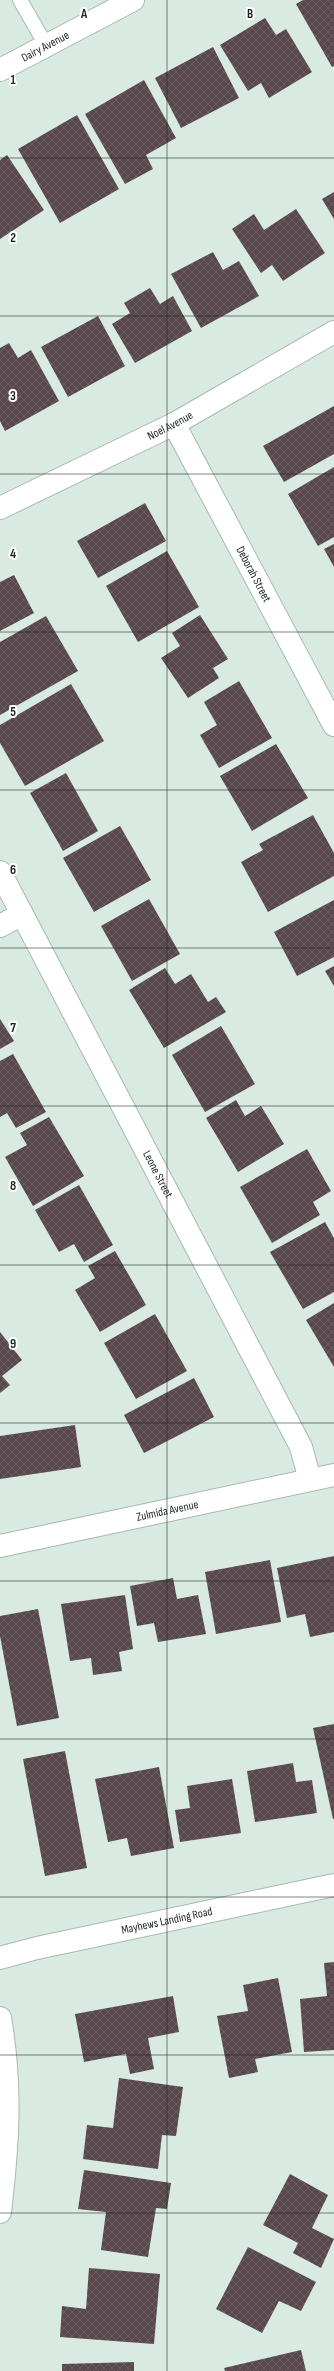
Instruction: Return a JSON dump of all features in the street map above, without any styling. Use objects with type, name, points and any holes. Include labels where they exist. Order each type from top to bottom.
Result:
[{"type":"street","name":"Dairy Avenue","points":[[0,70],[133,0]]},
{"type":"street","name":"Noel Avenue","points":[[0,508],[174,424],[334,332]]},
{"type":"street","name":"Deborah Street","points":[[174,424],[334,725]]},
{"type":"street","name":"Leone Street","points":[[0,872],[301,1447],[310,1480]]},
{"type":"street","points":[[0,926],[22,914]]},
{"type":"street","name":"Zulmida Avenue","points":[[0,1546],[334,1475]]},
{"type":"street","name":"Mayhews Landing Road","points":[[0,1958],[37,1948],[334,1885]]},
{"type":"street","points":[[0,2018],[6,2052],[9,2096],[8,2148],[0,2212]]},
{"type":"lane","points":[[20,0],[46,45]]},
{"type":"building","points":[[303,0],[334,0],[334,66],[332,67],[296,4]]},
{"type":"building","points":[[265,18],[276,35],[286,29],[312,72],[269,98],[261,83],[248,91],[220,45]]},
{"type":"building","points":[[213,47],[239,98],[181,128],[155,78]]},
{"type":"building","points":[[144,80],[176,138],[146,155],[153,169],[125,184],[85,114]]},
{"type":"building","points":[[77,115],[119,189],[60,223],[18,149]]},
{"type":"building","points":[[7,155],[44,210],[0,239],[0,160]]},
{"type":"building","points":[[334,192],[334,219],[322,199]]},
{"type":"building","points":[[296,209],[325,253],[283,281],[272,265],[261,273],[232,229],[254,214],[264,230]]},
{"type":"building","points":[[213,252],[223,270],[239,261],[259,296],[201,328],[171,274]]},
{"type":"building","points":[[150,288],[160,304],[173,296],[192,331],[135,363],[112,324],[130,313],[124,303]]},
{"type":"building","points":[[98,316],[125,366],[68,397],[41,347]]},
{"type":"building","points":[[9,343],[18,358],[31,350],[59,401],[5,431],[0,421],[0,348]]},
{"type":"building","points":[[334,406],[334,454],[284,482],[263,446]]},
{"type":"building","points":[[334,467],[334,537],[318,546],[288,494]]},
{"type":"building","points":[[145,503],[166,541],[98,578],[77,541]]},
{"type":"building","points":[[334,544],[334,567],[324,549]]},
{"type":"building","points":[[167,551],[199,607],[138,642],[106,586]]},
{"type":"building","points":[[14,575],[34,613],[0,631],[0,582]]},
{"type":"building","points":[[200,615],[228,659],[213,668],[219,678],[188,698],[161,658],[180,646],[172,633]]},
{"type":"building","points":[[46,616],[78,671],[0,715],[0,642]]},
{"type":"building","points":[[239,681],[272,738],[219,768],[200,735],[217,725],[204,702]]},
{"type":"building","points":[[71,684],[104,741],[25,786],[0,743],[0,725]]},
{"type":"building","points":[[276,744],[308,798],[252,831],[220,776]]},
{"type":"building","points":[[66,773],[98,831],[63,851],[30,793]]},
{"type":"building","points":[[313,815],[334,853],[334,876],[268,912],[241,862],[263,850],[259,844]]},
{"type":"building","points":[[120,826],[151,880],[94,912],[63,858]]},
{"type":"building","points":[[149,899],[180,954],[132,981],[101,926]]},
{"type":"building","points":[[334,900],[334,957],[297,976],[274,932]]},
{"type":"building","points":[[334,966],[334,986],[325,971]]},
{"type":"building","points":[[165,968],[175,984],[191,974],[208,1002],[216,997],[226,1012],[164,1048],[129,990]]},
{"type":"building","points":[[0,1019],[14,1041],[0,1049]]},
{"type":"building","points":[[221,1026],[255,1084],[205,1112],[172,1055]]},
{"type":"building","points":[[13,1054],[46,1112],[16,1128],[7,1113],[0,1117],[0,1061]]},
{"type":"building","points":[[236,1100],[245,1116],[261,1106],[284,1144],[238,1172],[206,1118]]},
{"type":"building","points":[[49,1117],[84,1176],[33,1206],[5,1157],[27,1145],[20,1133]]},
{"type":"building","points":[[307,1149],[331,1191],[313,1202],[320,1215],[272,1243],[240,1187]]},
{"type":"building","points":[[79,1185],[113,1245],[84,1262],[74,1244],[59,1252],[35,1210]]},
{"type":"building","points":[[325,1222],[334,1238],[334,1292],[303,1309],[270,1252]]},
{"type":"building","points":[[115,1251],[146,1305],[100,1332],[75,1290],[95,1278],[88,1266]]},
{"type":"building","points":[[334,1303],[334,1367],[306,1320]]},
{"type":"building","points":[[155,1314],[187,1371],[136,1399],[104,1343]]},
{"type":"building","points":[[0,1332],[22,1360],[2,1376],[10,1385],[0,1393]]},
{"type":"building","points":[[194,1378],[214,1417],[144,1453],[124,1415]]},
{"type":"building","points":[[75,1425],[81,1467],[0,1479],[0,1436]]},
{"type":"building","points":[[334,1556],[334,1632],[310,1637],[305,1614],[287,1618],[277,1568]]},
{"type":"building","points":[[270,1560],[281,1622],[216,1634],[205,1572]]},
{"type":"building","points":[[173,1578],[177,1599],[198,1595],[206,1634],[158,1642],[154,1623],[137,1626],[130,1586]]},
{"type":"building","points":[[125,1595],[133,1649],[119,1652],[122,1671],[93,1675],[91,1658],[70,1661],[61,1604]]},
{"type":"building","points":[[38,1609],[59,1718],[17,1726],[0,1636],[0,1616]]},
{"type":"building","points":[[334,1724],[334,1819],[333,1819],[313,1728]]},
{"type":"building","points":[[65,1751],[87,1868],[45,1876],[23,1759]]},
{"type":"building","points":[[293,1763],[296,1782],[312,1780],[317,1813],[255,1822],[247,1771]]},
{"type":"building","points":[[159,1767],[174,1848],[131,1856],[127,1838],[108,1842],[95,1779]]},
{"type":"building","points":[[232,1779],[241,1833],[180,1842],[175,1810],[190,1808],[187,1786]]},
{"type":"building","points":[[334,1962],[334,2050],[304,2052],[300,1999],[327,1996],[324,1963]]},
{"type":"building","points":[[278,1978],[292,2052],[255,2059],[258,2072],[229,2078],[217,2016],[248,2011],[243,1985]]},
{"type":"building","points":[[173,1996],[179,2032],[148,2038],[154,2069],[130,2074],[126,2054],[84,2062],[75,2014]]},
{"type":"building","points":[[119,2078],[183,2087],[176,2136],[162,2135],[158,2169],[83,2159],[87,2125],[113,2128]]},
{"type":"building","points":[[84,2170],[171,2183],[167,2209],[156,2208],[148,2257],[101,2250],[106,2212],[78,2209]]},
{"type":"building","points":[[290,2174],[328,2195],[312,2228],[334,2239],[321,2268],[293,2253],[298,2243],[263,2225]]},
{"type":"building","points":[[248,2247],[316,2282],[301,2311],[279,2301],[262,2333],[216,2309]]},
{"type":"building","points":[[89,2268],[160,2274],[154,2344],[60,2337],[62,2306],[86,2309]]},
{"type":"building","points":[[301,2350],[306,2371],[225,2371],[224,2368]]},
{"type":"building","points":[[134,2362],[134,2371],[62,2371],[62,2364]]}]
